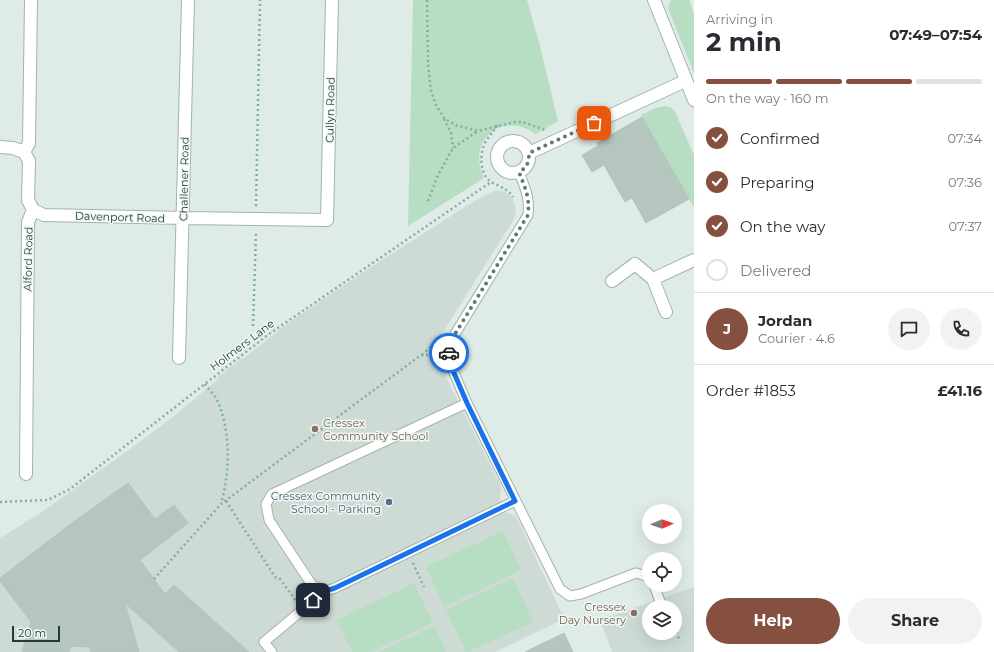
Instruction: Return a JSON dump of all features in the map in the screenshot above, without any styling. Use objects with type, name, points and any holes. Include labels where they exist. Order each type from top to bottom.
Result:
[{"type":"street","name":"Alford Road","points":[[26,474],[28,222],[33,210],[28,200],[29,161],[24,152],[28,143],[31,0]]},
{"type":"street","name":"Challener Road","points":[[180,358],[188,0]]},
{"type":"street","name":"Cullyn Road","points":[[327,220],[332,0]]},
{"type":"street","points":[[654,0],[685,81],[694,100]]},
{"type":"street","points":[[529,153],[685,81]]},
{"type":"street","points":[[514,141],[524,145],[529,153],[526,168],[519,172],[511,173],[502,168],[499,164],[497,158],[500,148],[504,144],[514,141]]},
{"type":"street","points":[[0,147],[13,148],[24,152]]},
{"type":"street","name":"Davenport Road","points":[[33,210],[44,215],[327,220]]},
{"type":"street","points":[[653,280],[694,260]]},
{"type":"street","points":[[612,281],[635,264],[653,280],[666,312]]},
{"type":"lane","points":[[519,172],[528,195],[528,215],[455,334],[449,355],[451,366],[467,403],[560,589],[570,596],[582,594],[636,573],[642,575]]},
{"type":"lane","points":[[325,591],[312,585],[269,520],[266,504],[272,494],[467,403]]},
{"type":"lane","points":[[272,652],[264,642],[325,591],[335,588],[515,501]]},
{"type":"path","points":[[253,326],[260,0]]},
{"type":"path","points":[[427,0],[428,64],[431,91],[436,105],[451,133],[453,148]]},
{"type":"path","points":[[444,118],[455,125],[478,131]]},
{"type":"path","points":[[428,200],[438,175],[453,148],[478,131],[497,125],[523,122],[546,131],[552,142]]},
{"type":"path","points":[[497,125],[494,132],[486,141],[482,153],[482,166],[486,177],[491,182],[509,191],[513,196],[514,202]]},
{"type":"path","name":"Holmers Lane","points":[[0,502],[48,500],[70,490],[269,334],[491,182]]},
{"type":"path","points":[[154,579],[221,504],[421,355],[449,355]]},
{"type":"path","points":[[205,384],[217,401],[228,450],[225,483],[221,504]]},
{"type":"path","points":[[412,562],[424,587]]},
{"type":"shaded area","name":"Cressex Community School","points":[[496,190],[505,192],[513,198],[516,210],[514,219],[437,342],[441,367],[501,486],[500,498],[507,513],[516,516],[564,618],[562,620],[495,652],[0,652],[0,538],[42,512],[141,441],[174,416],[217,380],[218,377],[288,323],[371,267],[476,200]]},
{"type":"shaded area","name":"Cressex Day Nursery","points":[[694,587],[694,652],[612,652],[600,620],[642,605],[642,640],[682,640],[682,600],[657,600]]},
{"type":"green space","points":[[413,0],[527,0],[558,121],[536,134],[523,127],[511,125],[500,127],[490,133],[484,141],[480,152],[480,164],[484,178],[408,226]]},
{"type":"green space","points":[[671,0],[689,0],[694,14],[694,73],[668,8]]},
{"type":"green space","points":[[665,106],[672,108],[675,112],[694,155],[694,206],[641,115],[656,108]]},
{"type":"green space","points":[[503,531],[521,570],[444,607],[426,567]]},
{"type":"green space","points":[[513,578],[533,622],[466,652],[446,610]]},
{"type":"green space","points":[[414,583],[433,623],[370,652],[352,652],[337,620]]},
{"type":"green space","points":[[434,626],[446,652],[379,652]]},
{"type":"building","points":[[642,117],[689,199],[646,223],[632,198],[625,202],[604,165],[592,172],[582,155],[598,146],[597,143]]},
{"type":"building","points":[[128,483],[155,519],[174,505],[188,523],[140,560],[165,594],[174,585],[249,652],[179,652],[125,603],[139,652],[91,652],[89,647],[71,646],[69,652],[22,652],[31,622],[0,581],[0,578],[68,526]]},
{"type":"building","points":[[564,633],[573,652],[525,652]]},
{"type":"way so far","points":[[449,353],[455,334],[528,215],[528,195],[519,172],[526,168],[529,153],[594,123]]},
{"type":"place","name":"Cressex Community School","points":[[315,429]]},
{"type":"place","name":"Cressex Community School - Parking","points":[[389,502]]},
{"type":"place","name":"Cressex Day Nursery","points":[[634,613]]},
{"type":"route","points":[[313,600],[325,591],[335,588],[515,501],[467,403],[451,366],[449,353]]}]
